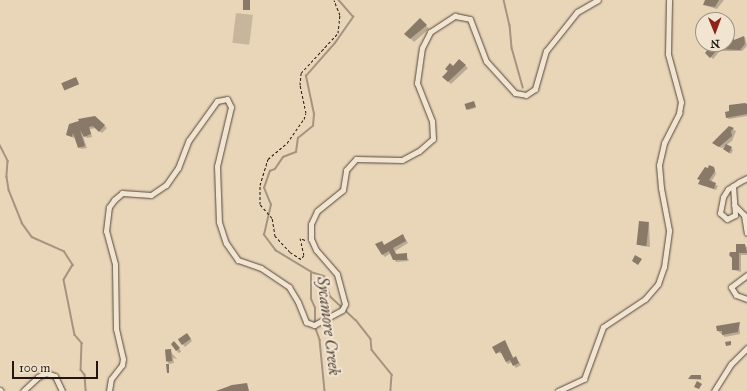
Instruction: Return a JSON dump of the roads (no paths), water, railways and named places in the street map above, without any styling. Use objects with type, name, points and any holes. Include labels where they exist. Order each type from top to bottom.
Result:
[{"type":"street","points":[[109,391],[111,379],[122,365],[123,359],[116,329],[115,264],[106,231],[109,207],[122,193],[151,195],[166,185],[178,168],[189,140],[218,100],[227,99],[231,107],[217,166],[220,222],[226,243],[238,260],[262,268],[289,287],[297,298],[306,322],[311,325],[342,310],[345,301],[337,274],[311,241],[311,227],[314,216],[325,202],[343,190],[346,170],[353,161],[363,158],[402,160],[425,148],[433,139],[432,121],[416,83],[424,43],[434,28],[455,16],[470,19],[486,61],[512,90],[518,95],[526,95],[535,88],[546,51],[577,12],[598,0]]},
{"type":"street","points":[[558,391],[584,379],[603,327],[645,299],[658,284],[664,267],[669,230],[661,188],[659,165],[664,143],[679,113],[681,102],[668,54],[669,0]]},
{"type":"street","points":[[733,186],[735,212],[732,218],[727,219],[722,216],[721,202],[725,192],[733,186],[747,178]]},
{"type":"street","points":[[734,205],[744,216],[744,230],[747,233]]},
{"type":"street","points":[[747,275],[731,287],[736,295],[747,299]]},
{"type":"street","points":[[714,391],[731,364],[747,348]]},
{"type":"street","points":[[23,391],[38,376],[46,373],[56,376],[62,391]]},
{"type":"waterway","name":"Sycamore Creek","points":[[315,323],[315,308],[311,299],[311,272],[276,251],[264,235],[271,205],[264,188],[270,171],[275,169],[283,157],[296,152],[298,138],[313,126],[314,114],[306,76],[335,43],[353,17],[338,0]]},
{"type":"waterway","points":[[504,0],[510,25],[512,48],[523,87]]},
{"type":"waterway","points":[[0,145],[8,161],[7,177],[9,190],[22,223],[32,237],[64,251],[73,265],[64,280],[75,335],[82,343],[81,370],[85,375],[86,391]]},
{"type":"waterway","points":[[311,272],[324,276],[330,296],[356,320],[371,339],[372,350],[392,375],[391,391]]},
{"type":"waterway","name":"Sycamore Creek","points":[[315,326],[320,340],[325,391]]}]
